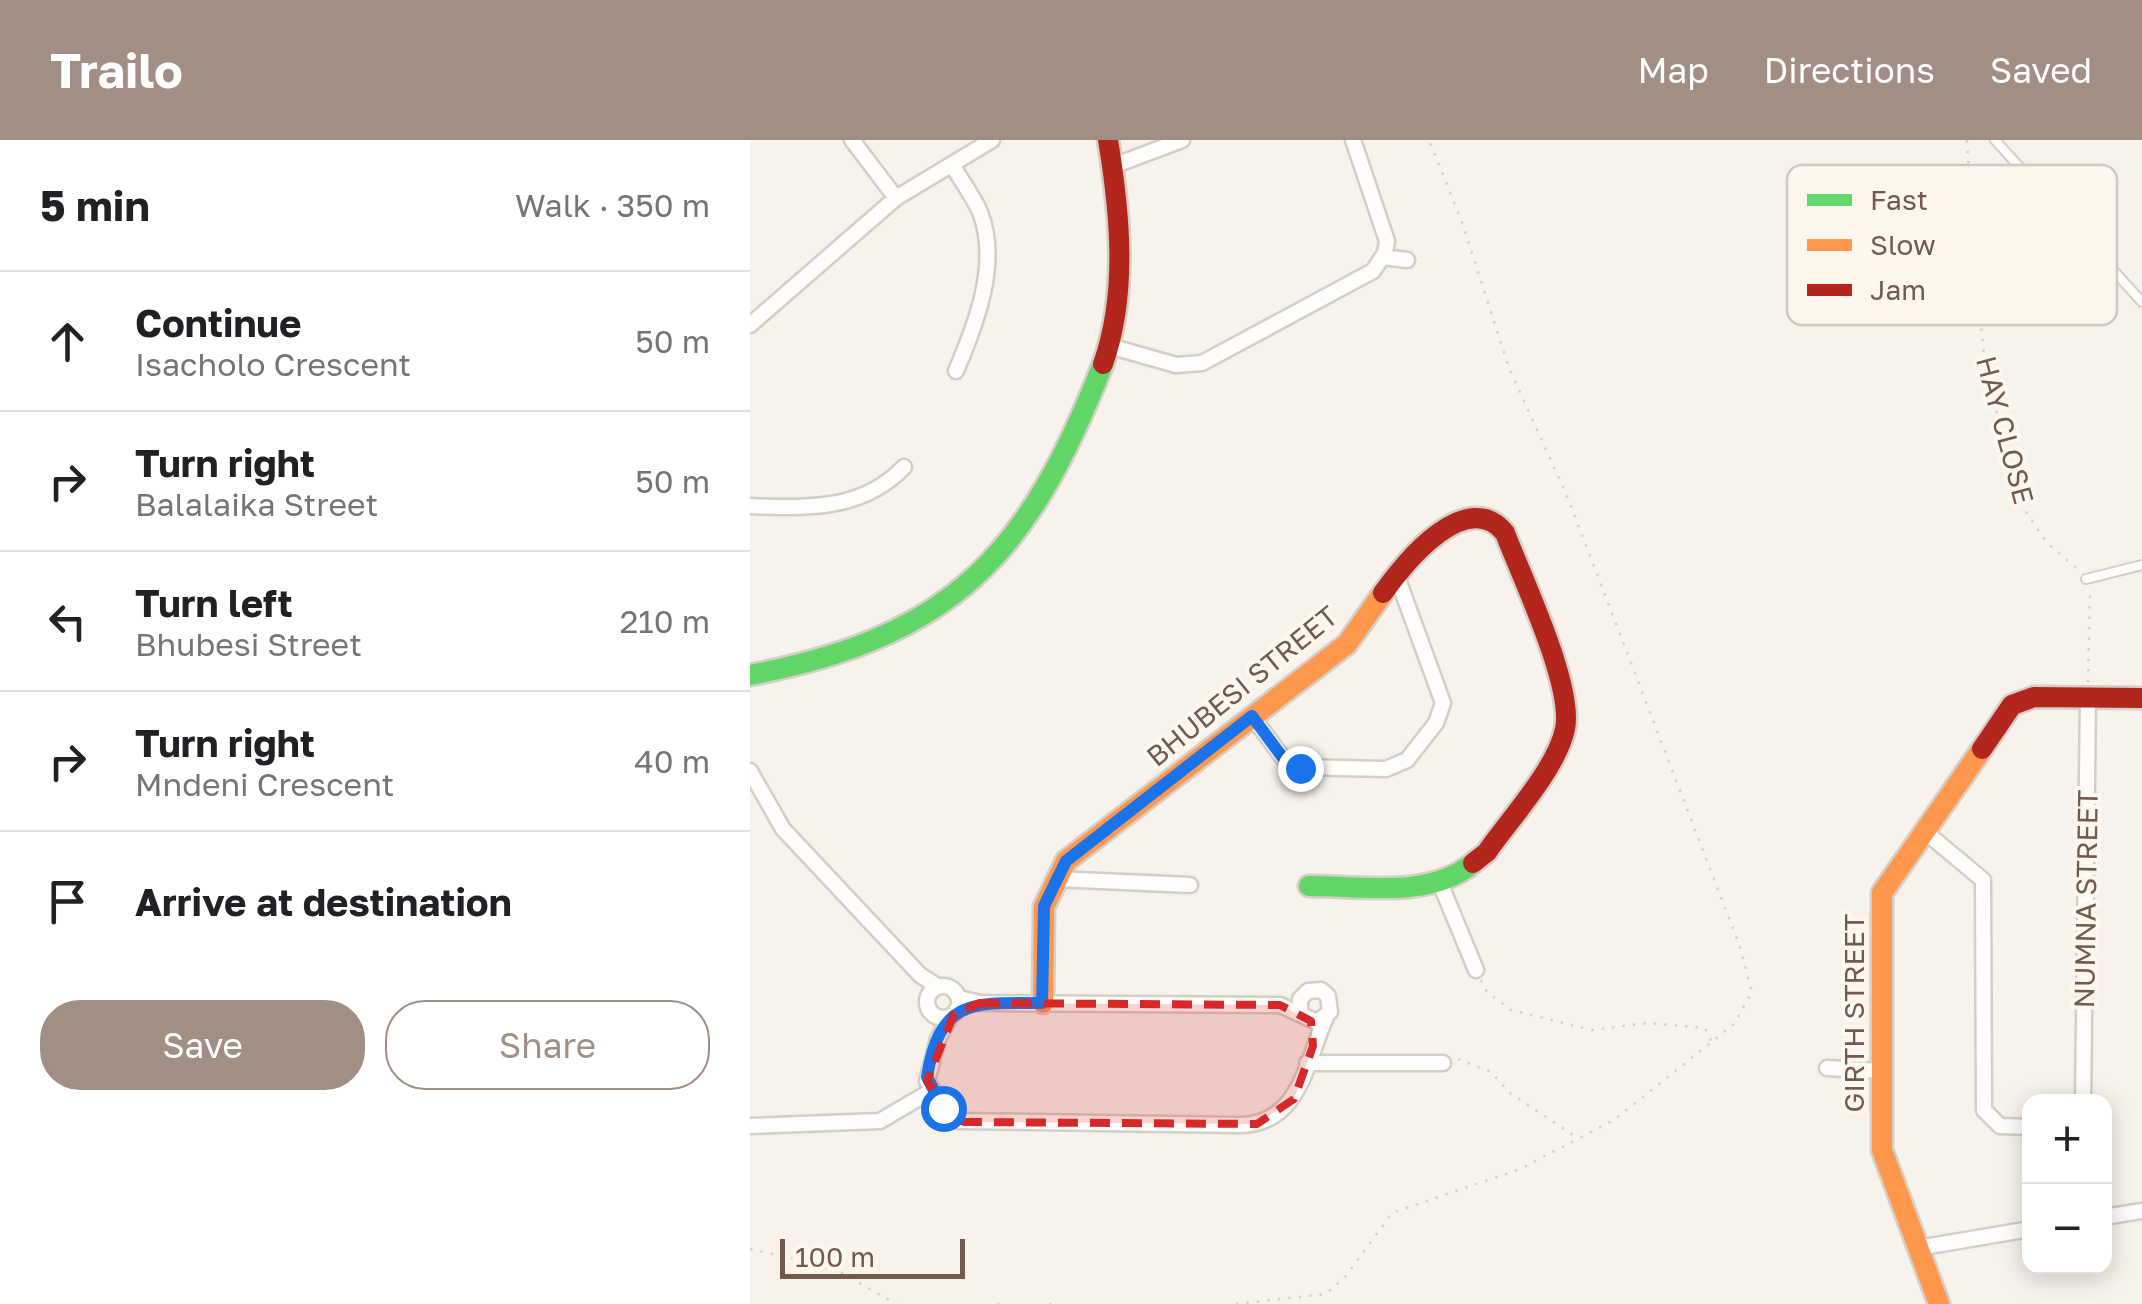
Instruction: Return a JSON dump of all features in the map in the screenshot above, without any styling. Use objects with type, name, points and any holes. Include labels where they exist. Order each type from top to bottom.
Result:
[{"type":"street","points":[[852,140],[896,198]]},
{"type":"street","points":[[750,326],[896,198],[992,140]]},
{"type":"street","points":[[750,674],[831,658],[903,629],[978,574],[1044,493],[1109,346],[1117,266],[1113,166],[1108,140]]},
{"type":"street","points":[[1113,166],[1182,140]]},
{"type":"street","points":[[1109,346],[1176,365],[1202,364],[1365,275],[1383,257],[1386,235],[1353,140]]},
{"type":"street","points":[[952,165],[976,205],[986,234],[979,314],[956,371]]},
{"type":"street","points":[[1383,257],[1407,260]]},
{"type":"street","points":[[750,506],[807,508],[859,498],[884,486],[904,467]]},
{"type":"street","name":"BHUBESI STREET","points":[[1042,1003],[1044,906],[1056,879],[1075,852],[1352,638],[1396,574],[1460,518],[1477,514],[1496,522],[1510,544],[1566,696],[1565,729],[1548,766],[1487,852],[1466,871],[1440,883]]},
{"type":"street","points":[[1252,716],[1283,758],[1296,767],[1386,769],[1407,760],[1436,723],[1443,703],[1396,574]]},
{"type":"street","name":"GIRTH STREET","points":[[1940,1304],[1882,1150],[1882,893],[2012,705],[2034,697],[2142,698]]},
{"type":"street","name":"NUMNA STREET","points":[[2084,1094],[2088,697]]},
{"type":"street","points":[[750,771],[754,790],[782,828],[950,1010]]},
{"type":"street","points":[[1924,830],[1983,880],[1984,1110],[2004,1128],[2022,1128]]},
{"type":"street","points":[[1056,879],[1190,885]]},
{"type":"street","points":[[1308,886],[1440,883],[1476,970]]},
{"type":"street","points":[[932,992],[950,988],[950,1010],[927,1072],[931,1092],[951,1117],[964,1122],[1252,1125],[1290,1104],[1313,1046],[1309,1012],[1280,1005],[980,1003],[950,1010]]},
{"type":"street","points":[[1308,1063],[1443,1063]]},
{"type":"street","points":[[1827,1068],[1881,1070]]},
{"type":"street","points":[[750,1126],[880,1121],[931,1092]]},
{"type":"street","points":[[2112,1216],[2142,1211]]},
{"type":"street","points":[[1918,1248],[2022,1231]]},
{"type":"lane","points":[[1995,140],[2018,165]]},
{"type":"lane","points":[[2117,274],[2142,302]]},
{"type":"lane","points":[[2086,580],[2142,565]]},
{"type":"path","points":[[1236,1304],[1326,1294],[1346,1276],[1392,1213],[1520,1170],[1579,1140],[1648,1097],[1712,1044],[1748,1004],[1752,992],[1750,976],[1566,496],[1509,368],[1462,222],[1429,140]]},
{"type":"path","name":"HAY CLOSE","points":[[1967,140],[1968,165]]},
{"type":"path","name":"HAY CLOSE","points":[[1980,325],[1987,379],[2027,514],[2048,544],[2086,580]]},
{"type":"path","points":[[2086,580],[2090,596],[2088,697]]},
{"type":"path","points":[[1476,970],[1487,992],[1510,1010],[1592,1030],[1647,1022],[1706,1028],[1712,1044]]},
{"type":"path","points":[[1443,1063],[1451,1058],[1491,1072],[1510,1093],[1579,1140]]},
{"type":"path","points":[[750,1249],[832,1267],[896,1304]]},
{"type":"path","points":[[1048,1304],[1058,1304]]},
{"type":"highlighted area","points":[[980,1003],[1280,1005],[1311,1021],[1313,1046],[1294,1099],[1257,1124],[964,1122],[947,1113],[927,1081],[954,1014]]},
{"type":"traffic: fast","points":[[750,675],[821,658],[881,637],[932,610],[975,576],[1012,536],[1045,488],[1075,431],[1103,364]]},
{"type":"traffic: fast","points":[[1309,886],[1416,886],[1437,882],[1473,863]]},
{"type":"traffic: slow","points":[[1043,1003],[1044,907],[1066,861],[1347,644],[1383,593]]},
{"type":"traffic: slow","points":[[1939,1304],[1882,1150],[1882,893],[1982,749]]},
{"type":"traffic: jam","points":[[1103,364],[1119,281],[1116,196],[1108,140]]},
{"type":"traffic: jam","points":[[1383,593],[1438,533],[1473,518],[1490,521],[1505,533],[1554,660],[1566,710],[1560,744],[1532,793],[1487,852],[1473,863]]},
{"type":"traffic: jam","points":[[1982,749],[2012,705],[2034,697],[2142,698]]},
{"type":"route","points":[[943,1108],[931,1092],[927,1077],[931,1057],[950,1016],[958,1009],[980,1003],[1042,1003],[1044,906],[1066,861],[1075,852],[1252,716],[1283,758],[1300,768]]}]
